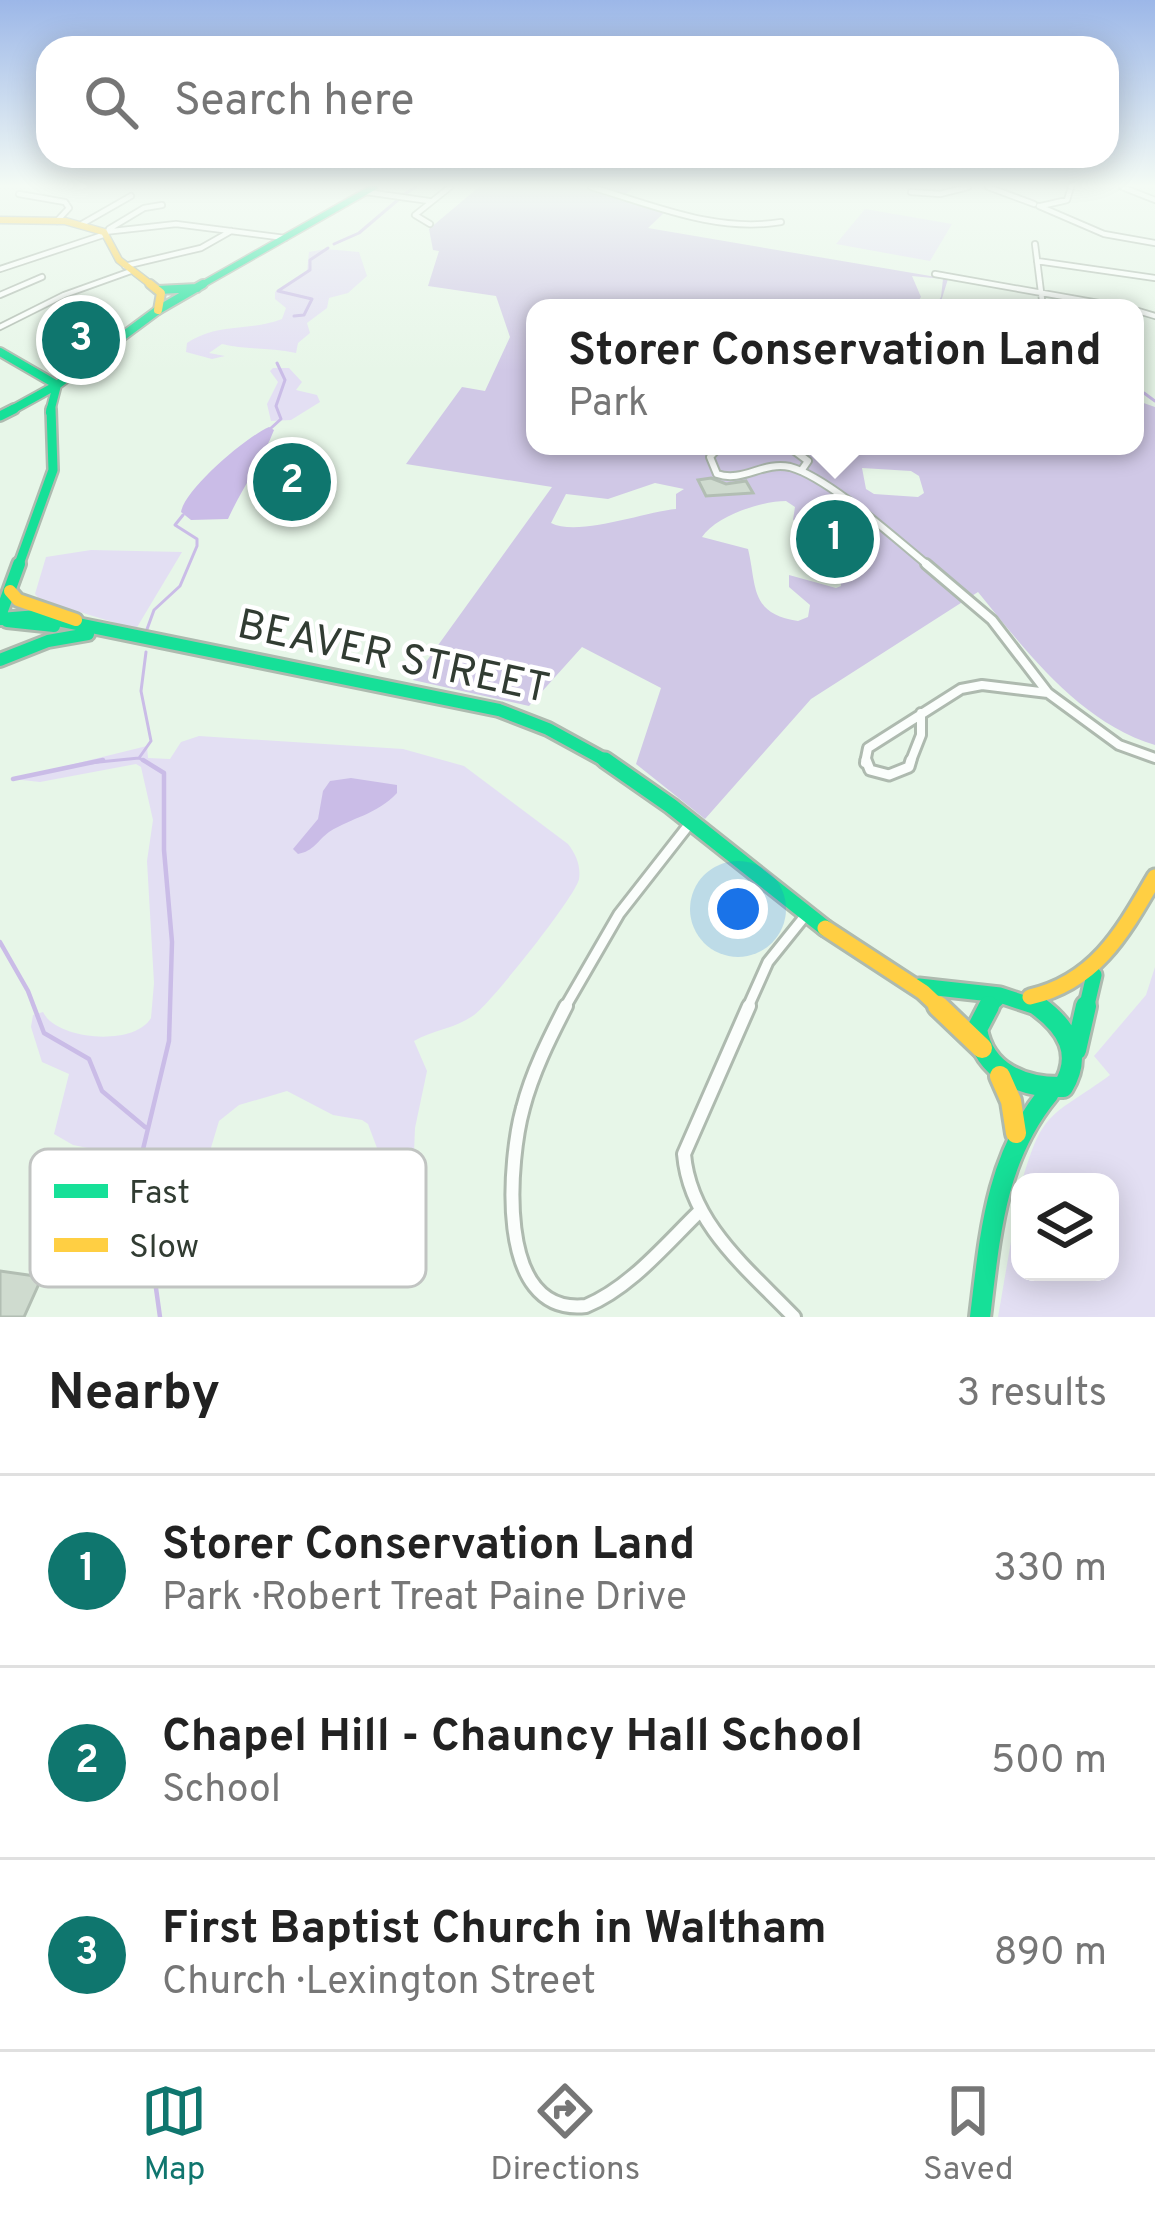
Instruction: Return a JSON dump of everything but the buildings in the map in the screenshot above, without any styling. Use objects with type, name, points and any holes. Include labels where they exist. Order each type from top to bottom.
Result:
[{"type":"main road","points":[[117,248],[128,268],[158,290],[198,287]]},
{"type":"main road","points":[[3,412],[57,385],[158,310],[266,248]]},
{"type":"main road","points":[[158,290],[158,310]]},
{"type":"main road","points":[[0,352],[57,385]]},
{"type":"main road","points":[[0,619],[53,470],[52,404],[57,385]]},
{"type":"main road","points":[[23,404],[41,400],[52,404]]},
{"type":"main road","points":[[10,591],[18,601],[124,637]]},
{"type":"main road","name":"BEAVER STREET","points":[[0,619],[31,615],[537,720],[611,756],[806,914],[951,1014],[982,1048]]},
{"type":"main road","points":[[0,660],[63,637],[108,634]]},
{"type":"main road","points":[[980,1317],[998,1208],[1016,1137],[1032,1107],[1068,1082],[1095,972],[1155,877]]},
{"type":"main road","points":[[1016,1137],[1011,1101],[982,1048],[978,1017],[988,1001],[1000,996],[1060,995],[1095,972]]},
{"type":"main road","name":"BEAVER STREET","points":[[904,980],[948,993],[1000,996]]},
{"type":"main road","points":[[1021,997],[1059,1022],[1071,1042],[1075,1063]]},
{"type":"main road","points":[[992,1064],[1019,1087],[1052,1091]]},
{"type":"street","points":[[0,268],[60,248]]},
{"type":"street","points":[[0,327],[128,268],[199,248]]},
{"type":"street","points":[[1035,248],[1040,299]]},
{"type":"street","points":[[1036,261],[1155,278]]},
{"type":"street","points":[[935,274],[1079,299]]},
{"type":"street","points":[[0,295],[42,278]]},
{"type":"street","points":[[712,455],[714,470],[723,477],[741,478],[771,465],[801,471],[819,488],[884,528],[992,620],[1048,693],[1118,746],[1155,758]]},
{"type":"street","points":[[801,455],[808,460],[801,471]]},
{"type":"street","points":[[921,713],[921,735],[909,767],[890,775],[870,770],[865,763],[868,748],[921,713],[975,685],[1022,694],[1048,693]]},
{"type":"street","points":[[692,821],[636,890],[535,1069],[515,1134],[511,1210],[516,1255],[525,1282],[553,1309],[572,1310],[595,1300],[638,1268],[698,1212]]},
{"type":"street","points":[[794,1317],[698,1212],[683,1172],[684,1154],[768,962],[806,914]]},
{"type":"shaded area","points":[[768,248],[948,279],[942,299],[943,279],[912,276],[920,299],[526,299],[526,455],[1144,455],[1144,403],[1155,407],[1155,745],[1102,720],[1078,702],[978,592],[811,699],[705,819],[636,764],[661,688],[582,647],[529,706],[413,680],[552,487],[406,464],[462,387],[485,391],[510,337],[496,296],[428,286],[439,251],[433,250]],"holes":[[[862,468],[911,471],[919,476],[924,493],[918,497],[874,494],[866,489]],[[655,483],[684,489],[676,494],[676,509],[594,526],[551,523],[566,494],[608,499]],[[786,501],[795,507],[793,520],[810,520],[834,543],[816,562],[840,577],[841,586],[789,575],[789,587],[810,605],[808,617],[798,621],[763,605],[748,549],[702,537],[728,516]]]},
{"type":"shaded area","points":[[861,248],[937,248],[930,261]]},
{"type":"shaded area","points":[[309,252],[359,252],[367,276],[348,293],[329,298],[327,308],[307,323],[310,333],[298,343],[296,353],[222,344],[209,353],[225,356],[212,359],[186,352],[187,343],[199,336],[282,319],[286,308],[275,299],[275,292],[307,271]]},
{"type":"shaded area","points":[[289,368],[302,382],[296,390],[317,395],[320,402],[291,420],[271,421],[267,404],[278,382],[270,371]]},
{"type":"shaded area","points":[[269,427],[274,430],[228,519],[191,520],[181,512],[193,490],[218,465]]},
{"type":"shaded area","points":[[91,550],[182,552],[136,629],[40,600],[35,594],[46,557]]},
{"type":"shaded area","points":[[199,736],[403,749],[464,766],[568,844],[577,860],[579,879],[514,971],[474,1015],[414,1041],[427,1071],[414,1149],[377,1148],[362,1120],[333,1115],[287,1091],[239,1105],[219,1121],[211,1149],[93,1149],[54,1134],[69,1074],[42,1062],[31,1027],[33,1015],[43,1012],[63,1029],[96,1036],[129,1033],[151,1018],[154,983],[147,861],[153,820],[141,767],[136,764],[40,782],[13,779],[147,746],[148,758],[170,759],[181,742]]},
{"type":"shaded area","points":[[351,778],[397,785],[397,793],[298,854],[293,849],[318,819],[323,791],[330,781]]},
{"type":"shaded area","points":[[1155,967],[1155,1317],[998,1317],[1011,1241],[1011,1281],[1119,1281],[1119,1173],[1025,1173],[1036,1140],[1052,1117],[1110,1075],[1094,1056],[1146,995]]},
{"type":"waterway","points":[[294,316],[304,315],[312,299],[278,291],[310,270],[310,260],[327,248]]},
{"type":"waterway","points":[[270,429],[281,419],[276,406],[285,380],[277,363]]},
{"type":"waterway","points":[[1144,393],[1155,401]]},
{"type":"waterway","points":[[146,632],[154,610],[180,586],[197,546],[197,539],[175,525],[183,515]]},
{"type":"waterway","points":[[139,758],[151,741],[141,691],[146,652]]},
{"type":"waterway","points":[[89,763],[139,758]]},
{"type":"waterway","points":[[139,758],[146,762]]},
{"type":"waterway","points":[[13,779],[103,760]]},
{"type":"waterway","points":[[143,760],[146,762]]},
{"type":"waterway","points":[[143,1149],[169,1041],[172,942],[164,850],[164,773],[146,762]]},
{"type":"waterway","points":[[0,942],[28,991],[44,1033],[89,1059],[102,1091],[145,1127]]},
{"type":"waterway","points":[[156,1287],[160,1317]]},
{"type":"traffic: fast","points":[[0,616],[53,470],[49,417],[57,385],[158,310],[266,248]]},
{"type":"traffic: fast","points":[[158,290],[197,288]]},
{"type":"traffic: fast","points":[[0,352],[57,385]]},
{"type":"traffic: fast","points":[[0,416],[57,385]]},
{"type":"traffic: fast","points":[[0,619],[38,616],[499,710],[548,729],[633,778],[825,928]]},
{"type":"traffic: fast","points":[[7,621],[54,626]]},
{"type":"traffic: fast","points":[[0,660],[48,641],[88,634]]},
{"type":"traffic: fast","points":[[1076,1050],[1094,975]]},
{"type":"traffic: fast","points":[[919,986],[1000,995],[1038,1006],[1054,1018],[1072,1048],[1073,1067],[1063,1087],[1022,1082],[989,1060],[977,1029],[983,1012],[1000,996]]},
{"type":"traffic: fast","points":[[980,1317],[1004,1169],[1015,1141],[1049,1093]]},
{"type":"traffic: slow","points":[[113,248],[119,260],[161,293],[158,310]]},
{"type":"traffic: slow","points":[[10,591],[18,600],[76,620]]},
{"type":"traffic: slow","points":[[1030,997],[1074,982],[1091,969],[1119,936],[1155,877]]},
{"type":"traffic: slow","points":[[825,928],[923,992],[982,1048]]},
{"type":"traffic: slow","points":[[1000,1076],[1011,1101],[1016,1133]]},
{"type":"place","name":"First Baptist Church in Waltham","points":[[81,340]]},
{"type":"place","name":"Chapel Hill - Chauncy Hall School","points":[[292,482]]},
{"type":"place","name":"Storer Conservation Land","points":[[835,539]]}]
